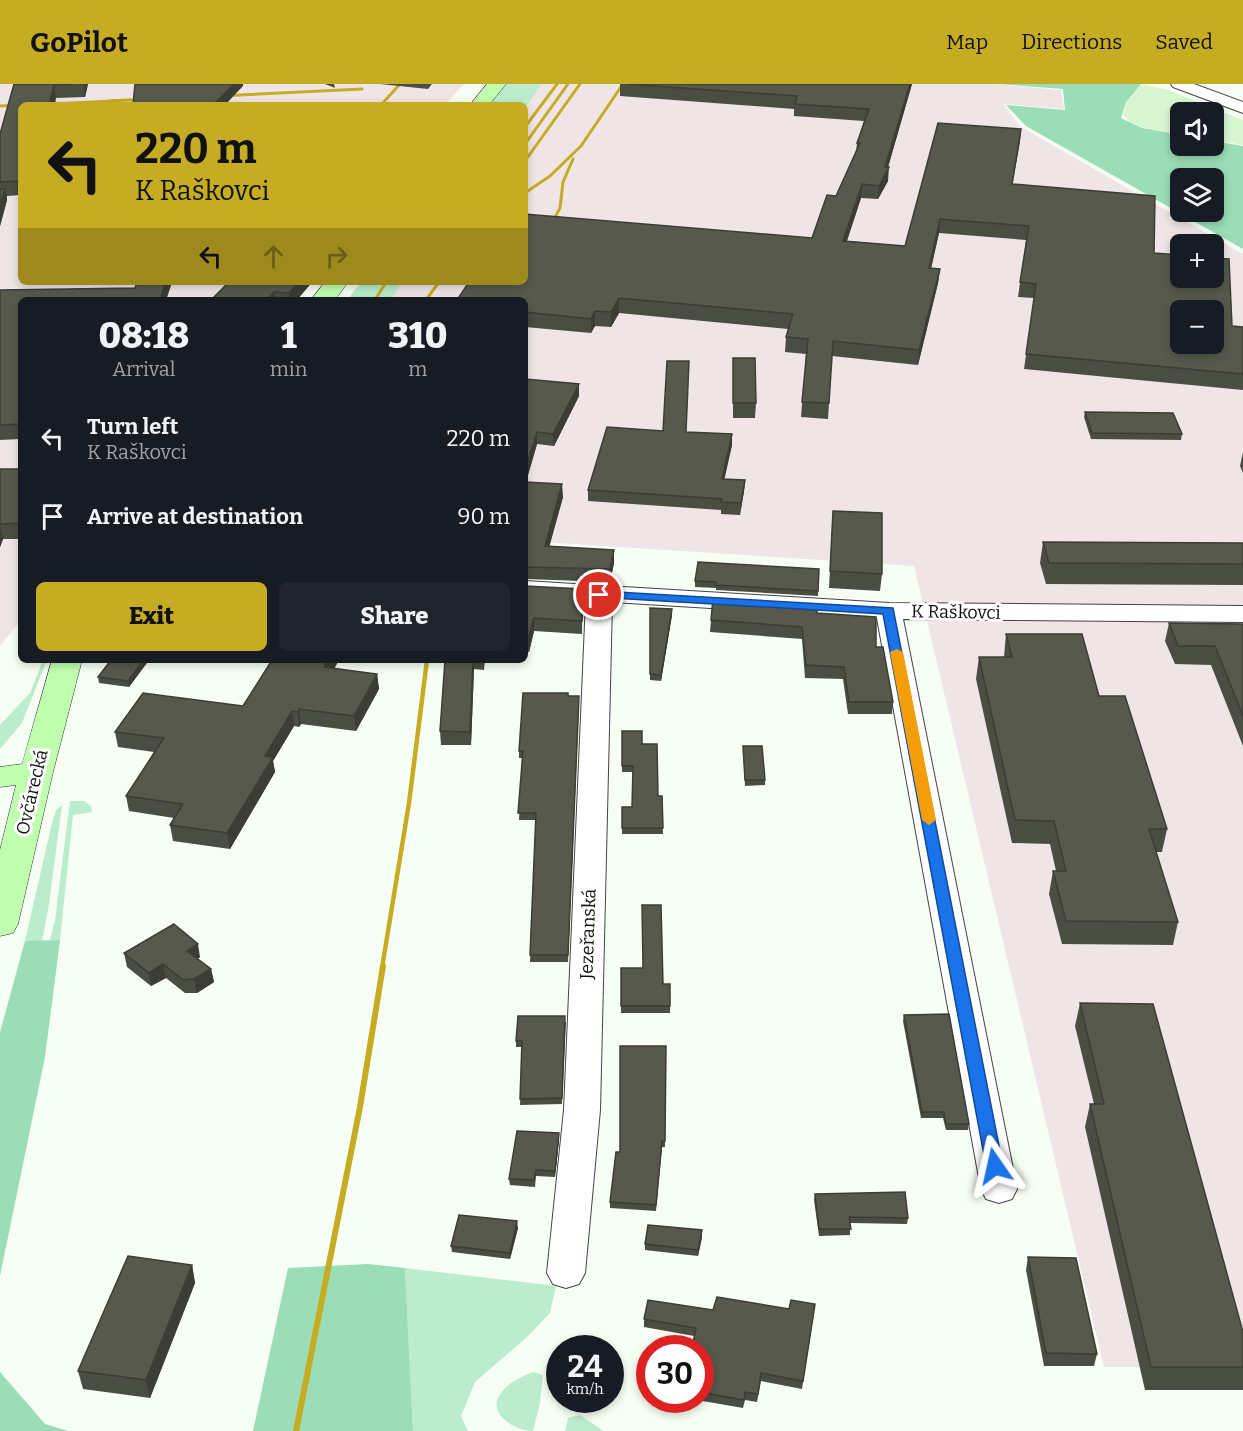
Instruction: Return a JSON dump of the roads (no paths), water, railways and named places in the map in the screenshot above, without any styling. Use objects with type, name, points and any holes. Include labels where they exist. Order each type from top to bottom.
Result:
[{"type":"main road","points":[[481,102],[496,84]]},
{"type":"main road","points":[[325,297],[335,285]]},
{"type":"main road","name":"Ovčárecká","points":[[0,924],[36,772],[66,663]]},
{"type":"main road","points":[[0,777],[36,772]]},
{"type":"street","points":[[1179,84],[1243,108]]},
{"type":"street","name":"K Raškovci","points":[[528,589],[889,611],[1243,614]]},
{"type":"street","name":"Jezeřanská","points":[[566,1273],[582,1110],[599,595]]},
{"type":"street","points":[[889,611],[999,1189]]},
{"type":"railway","points":[[384,102],[400,84]]},
{"type":"railway","points":[[528,123],[557,84]]},
{"type":"railway","points":[[528,140],[568,84]]},
{"type":"railway","points":[[528,157],[580,84]]},
{"type":"railway","points":[[528,191],[550,176],[581,146],[623,84]]},
{"type":"railway","points":[[219,96],[362,89]]},
{"type":"railway","points":[[108,101],[150,99]]},
{"type":"railway","points":[[94,102],[117,101]]},
{"type":"railway","points":[[0,106],[18,105]]},
{"type":"railway","points":[[548,230],[560,208],[563,182],[573,159]]},
{"type":"railway","points":[[377,297],[384,285]]},
{"type":"railway","points":[[428,297],[437,285]]},
{"type":"railway","points":[[382,968],[409,803],[427,663]]},
{"type":"railway","points":[[296,1431],[360,1107],[383,966]]}]
